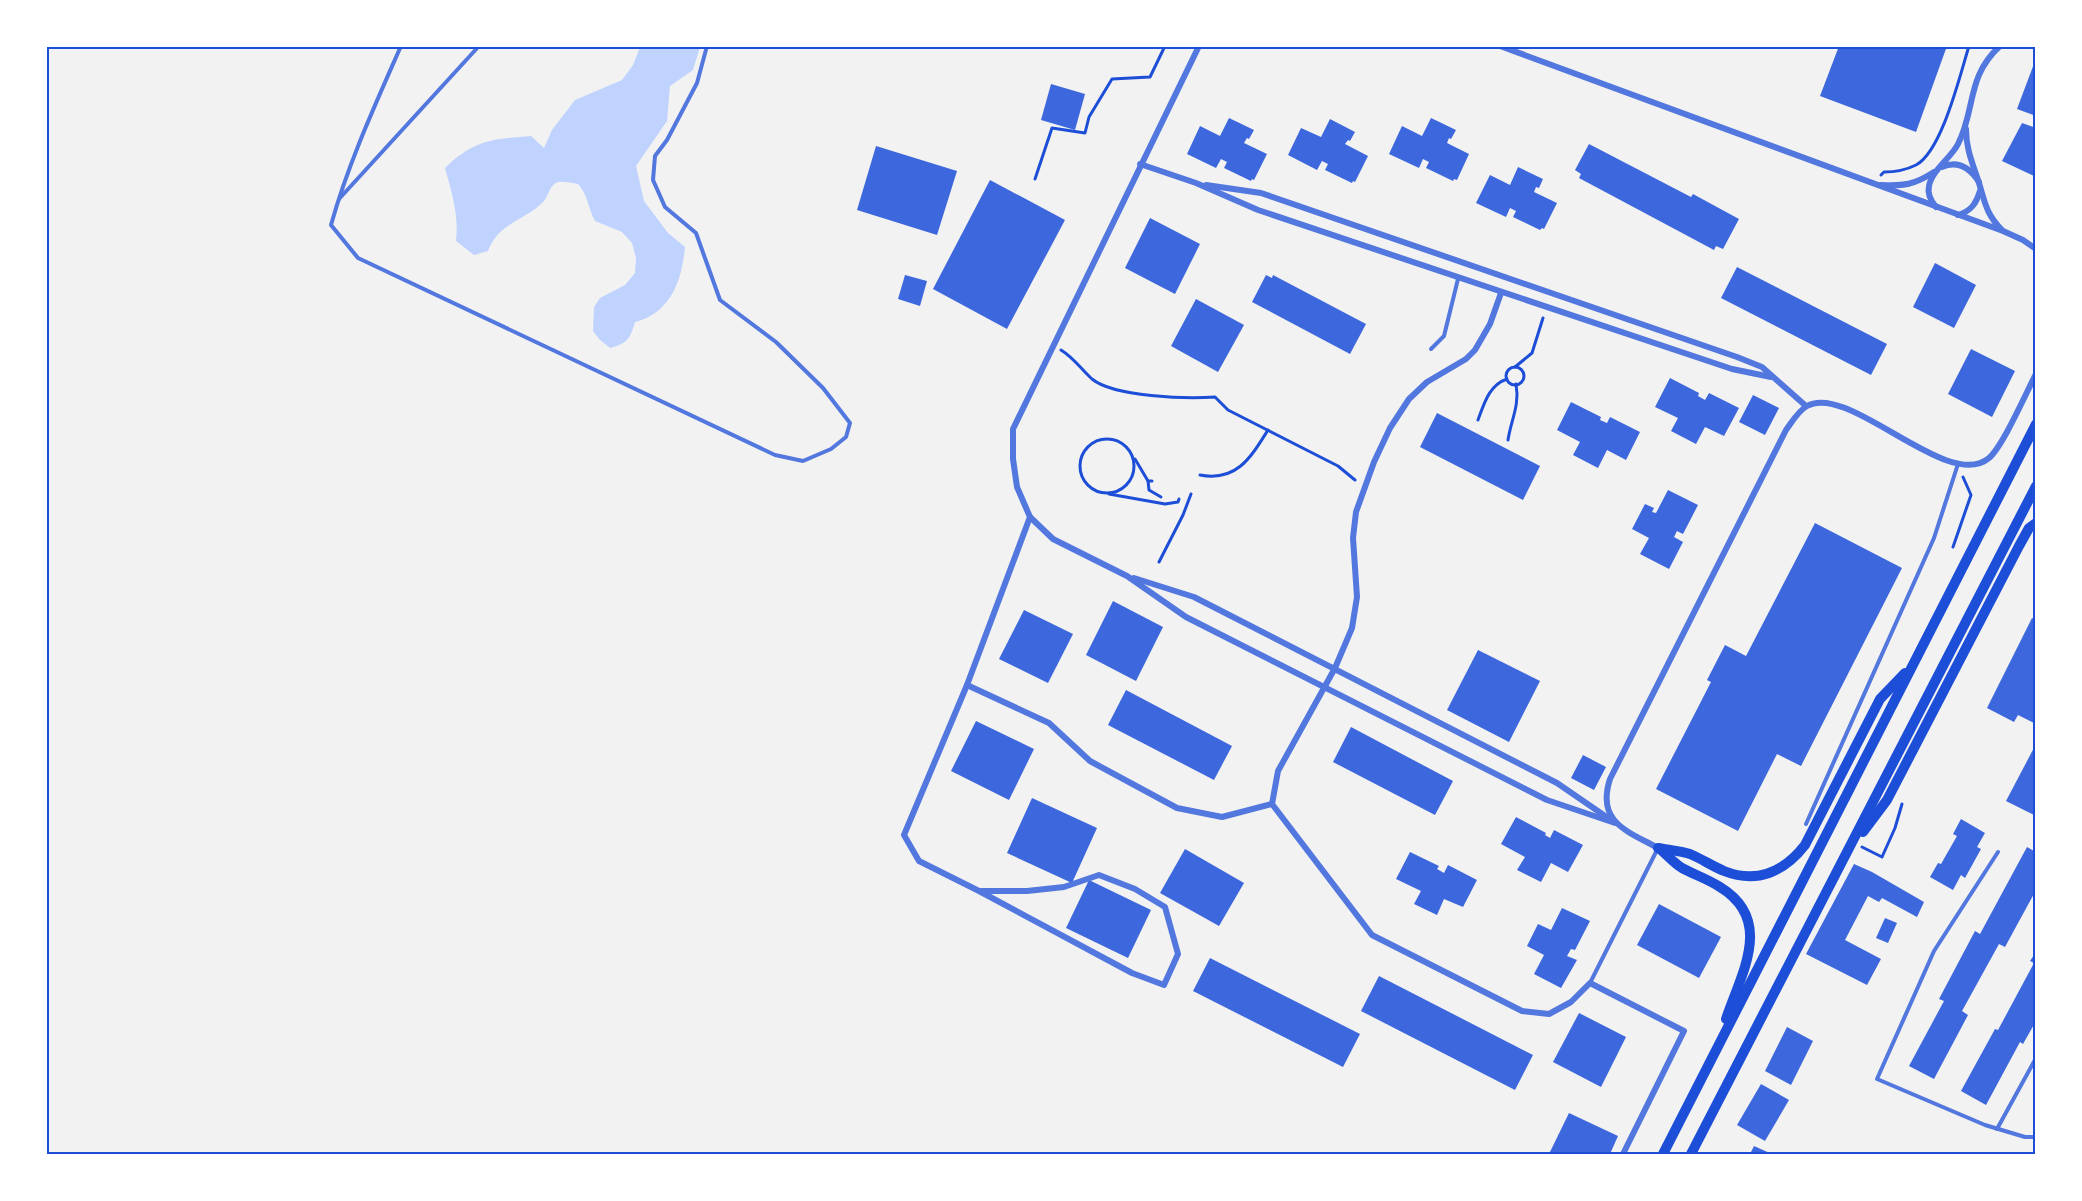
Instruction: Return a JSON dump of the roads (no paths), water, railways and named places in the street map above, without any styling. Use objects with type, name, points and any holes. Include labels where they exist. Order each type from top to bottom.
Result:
[{"type":"main road","points":[[1663,1155],[2036,424]]},
{"type":"main road","points":[[1691,1155],[2036,486]]},
{"type":"main road","points":[[1845,857],[1887,800],[2019,546],[2029,528],[2036,523]]},
{"type":"main road","points":[[1658,848],[1688,853],[1725,872],[1765,875],[1782,868],[1805,845],[1880,699],[1914,663]]},
{"type":"main road","points":[[1658,848],[1680,867],[1719,886],[1737,899],[1746,912],[1750,927],[1747,960],[1710,1062]]},
{"type":"street","points":[[1199,46],[1052,344],[1013,429],[1013,459],[1017,487],[1030,517],[1053,538],[1127,576],[1186,617],[1547,800],[1615,823]]},
{"type":"street","points":[[1500,46],[2003,231],[2036,249]]},
{"type":"street","points":[[1936,208],[1930,200],[1931,179],[1950,157],[1959,142],[1972,92],[1981,69],[2001,46]]},
{"type":"street","points":[[1965,122],[1970,161],[1980,191],[1989,214],[2003,231]]},
{"type":"street","points":[[1140,164],[1196,183],[1258,210],[1458,279],[1732,369],[1771,377]]},
{"type":"street","points":[[1874,184],[1904,186],[1921,181],[1948,165],[1957,164],[1973,172],[1978,182]]},
{"type":"street","points":[[1196,183],[1261,193],[1737,357],[1762,368],[1806,406]]},
{"type":"street","points":[[1958,215],[1970,210],[1977,201],[1980,191]]},
{"type":"street","points":[[1501,293],[1490,324],[1475,350],[1466,359],[1427,382],[1409,399],[1390,428],[1356,512],[1353,538],[1357,597],[1352,628],[1335,668],[1278,771],[1272,804],[1371,935],[1522,1011],[1549,1014],[1571,1002],[1590,983],[1684,1031],[1623,1155]]},
{"type":"street","points":[[1615,823],[1605,793],[1610,779],[1786,430],[1796,416],[1806,406],[1817,402],[1827,402],[1941,458],[1958,464],[1972,464],[1987,460],[1997,448],[2036,374]]},
{"type":"street","points":[[980,891],[1027,891],[1064,887],[1099,875],[1135,889],[1165,907],[1178,954],[1164,985],[1132,973],[980,891],[919,861],[904,835],[967,685],[1030,517]]},
{"type":"street","points":[[1127,576],[1194,597],[1335,668],[1557,783],[1615,823],[1658,848]]},
{"type":"street","points":[[967,685],[1049,723],[1090,761],[1177,808],[1222,817],[1272,804]]},
{"type":"lane","points":[[401,46],[364,130],[338,200],[332,225],[358,258],[775,455],[804,461],[831,449],[846,437],[850,423],[823,388],[776,342],[720,300],[696,233],[665,207],[653,180],[655,156],[667,140],[698,83],[707,46]]},
{"type":"lane","points":[[338,200],[479,46]]},
{"type":"lane","points":[[1431,349],[1444,336],[1458,279]]},
{"type":"lane","points":[[1806,825],[1934,538],[1958,464]]},
{"type":"lane","points":[[1590,983],[1658,848]]},
{"type":"lane","points":[[1998,852],[1934,951],[1877,1079],[1997,1129],[2025,1137],[2036,1137]]},
{"type":"lane","points":[[1997,1129],[2036,1058]]},
{"type":"water","points":[[640,47],[700,47],[693,70],[670,86],[667,121],[636,166],[644,201],[668,233],[685,247],[677,283],[666,303],[647,318],[635,322],[627,340],[610,348],[593,331],[594,307],[600,298],[625,285],[635,273],[636,258],[632,243],[622,232],[595,221],[578,184],[558,182],[553,185],[537,208],[499,234],[488,251],[474,255],[456,241],[456,214],[445,168],[475,146],[494,140],[531,136],[544,148],[552,130],[575,100],[622,80],[633,65]]}]
